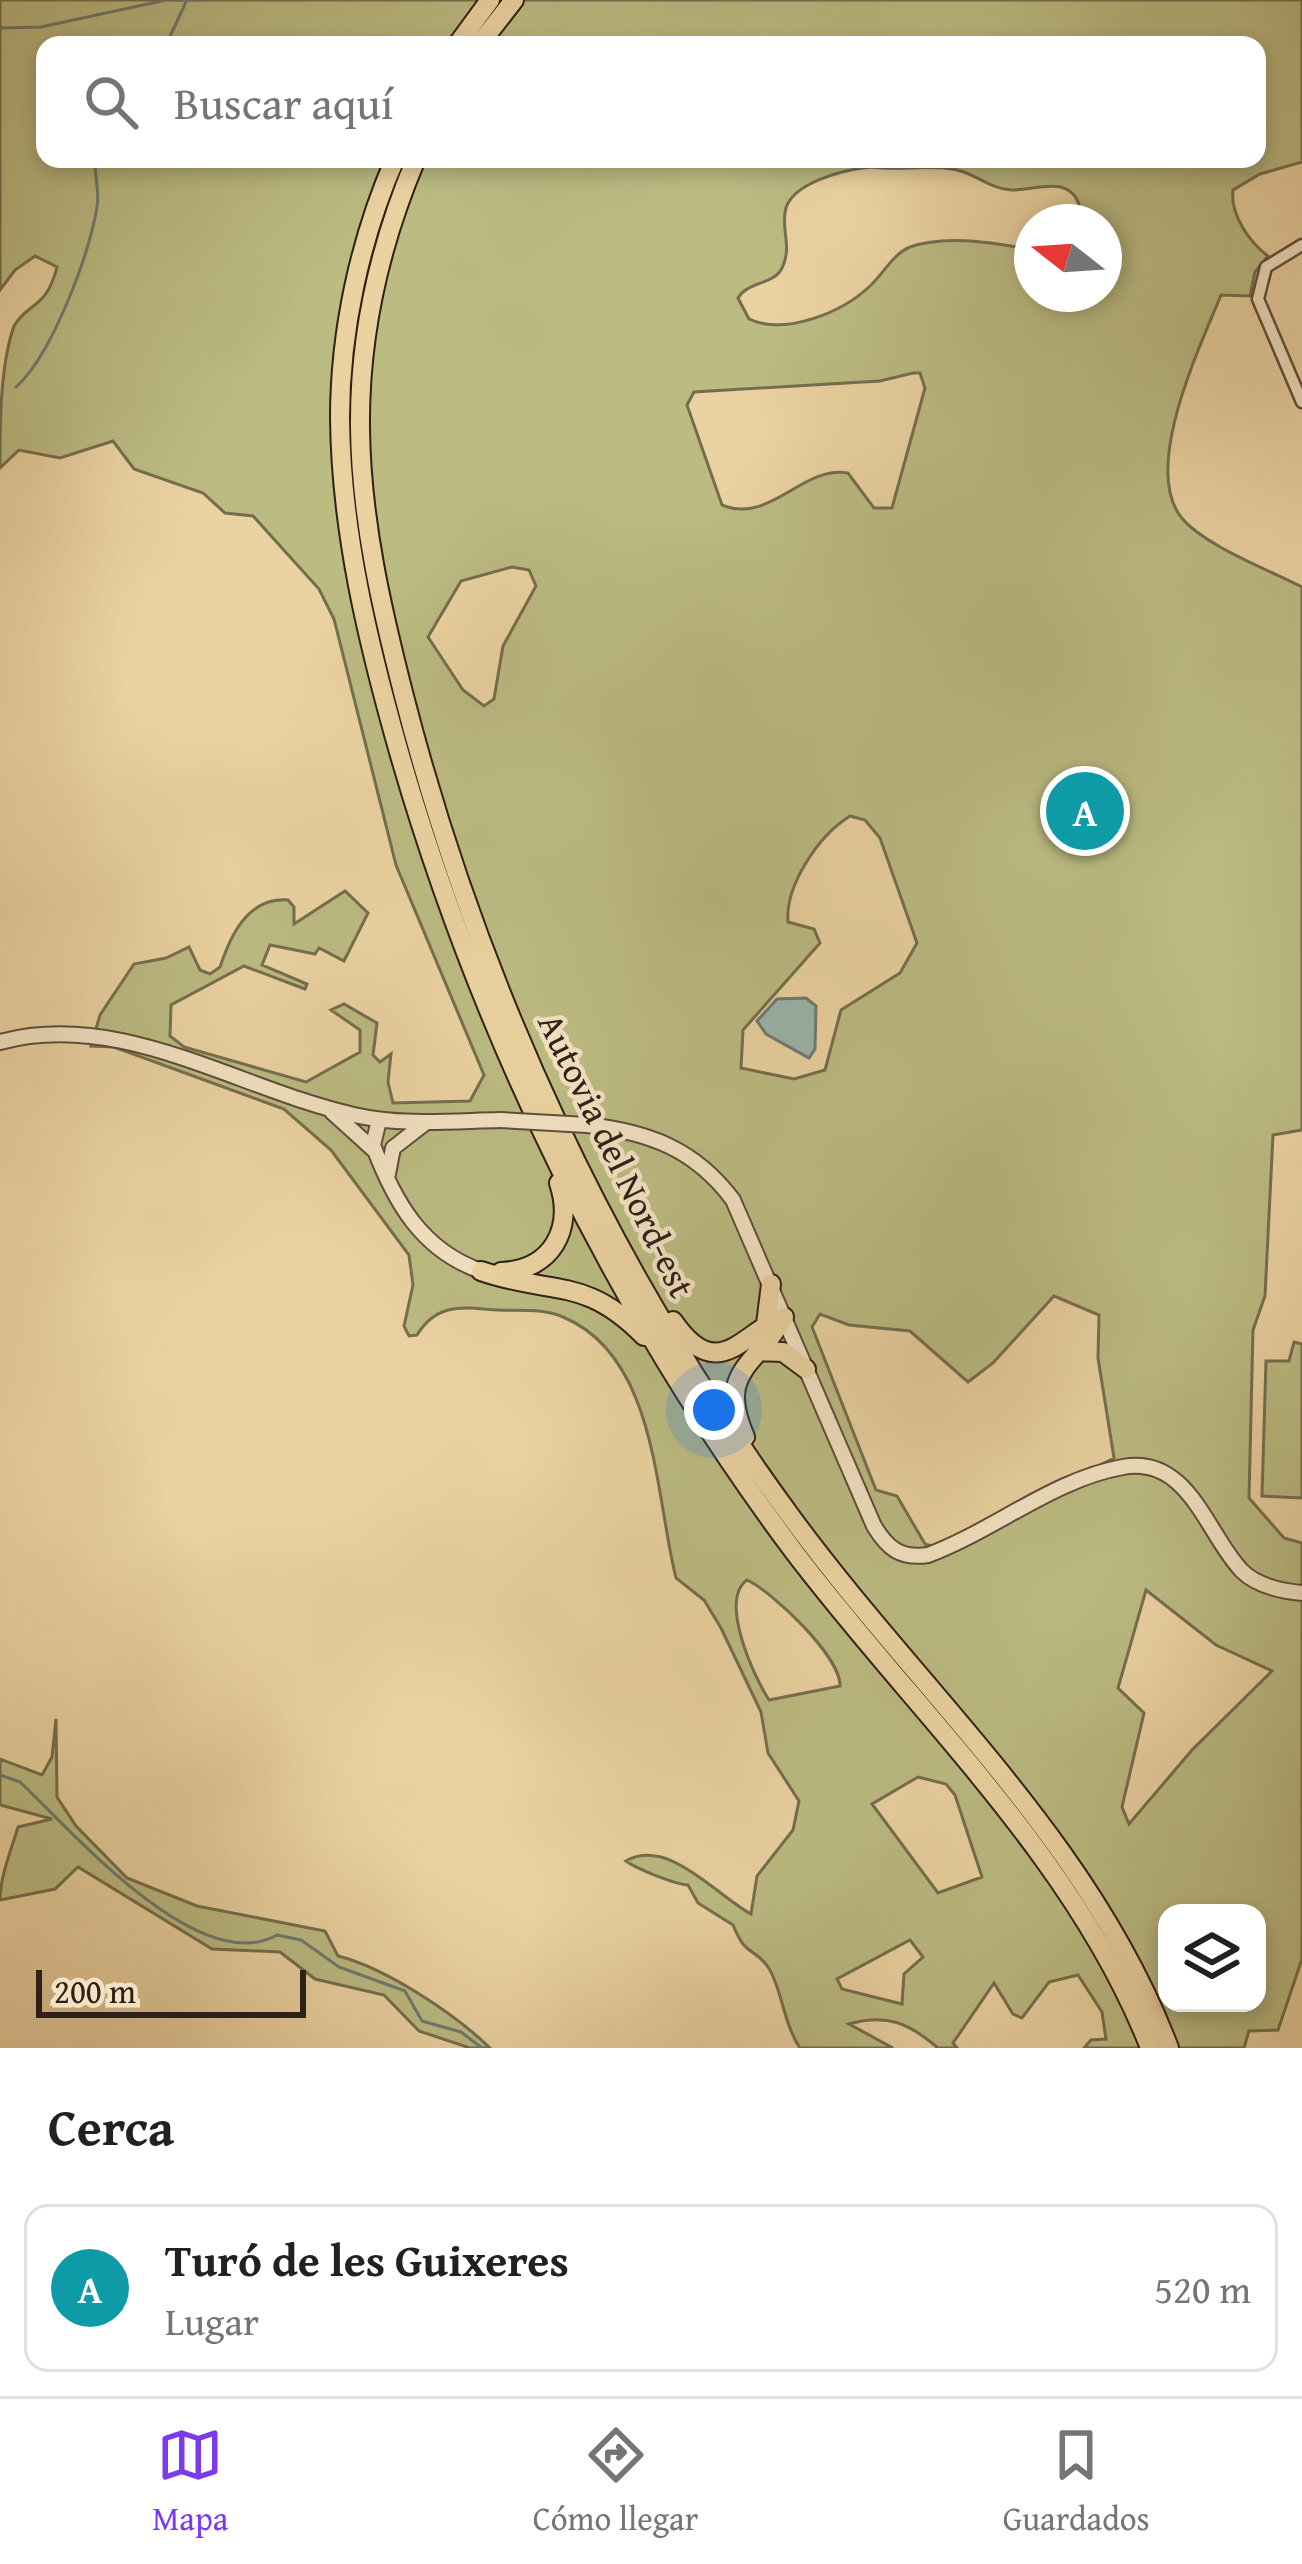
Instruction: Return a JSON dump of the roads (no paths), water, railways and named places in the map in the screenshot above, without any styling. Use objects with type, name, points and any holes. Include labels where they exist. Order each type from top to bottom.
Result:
[{"type":"highway","points":[[464,36],[490,0]]},
{"type":"highway","points":[[486,36],[514,0]]},
{"type":"highway","name":"Autovia del Nord-est","points":[[392,168],[361,261],[345,350],[341,443],[350,545],[386,705],[431,858],[551,1149],[664,1357],[793,1549],[1058,1881],[1113,1967],[1150,2048]]},
{"type":"highway","name":"Autovia del Nord-est","points":[[413,168],[383,251],[362,378],[361,467],[376,576],[430,794],[530,1062],[639,1281],[754,1464],[850,1594],[1085,1881],[1151,2001],[1169,2048]]},
{"type":"highway","points":[[481,1271],[526,1268],[557,1244],[565,1207],[551,1149]]},
{"type":"highway","points":[[481,1271],[599,1298],[664,1357]]},
{"type":"highway","points":[[639,1281],[678,1329],[703,1347],[736,1349],[776,1321]]},
{"type":"highway","points":[[754,1464],[733,1400],[742,1366],[759,1351],[776,1321],[770,1284]]},
{"type":"highway","points":[[759,1351],[783,1352],[806,1370]]},
{"type":"street","points":[[1302,245],[1276,257],[1261,275],[1258,299],[1302,402]]},
{"type":"street","points":[[0,1042],[46,1032],[103,1035],[328,1109],[380,1120],[500,1120],[637,1131],[692,1158],[733,1201],[770,1284]]},
{"type":"street","points":[[328,1109],[384,1161]]},
{"type":"street","points":[[380,1120],[384,1161],[406,1215],[424,1238],[481,1271]]},
{"type":"street","points":[[384,1161],[400,1140],[427,1122]]},
{"type":"street","points":[[776,1321],[806,1370],[874,1526],[896,1552],[910,1558],[928,1555],[1048,1496],[1121,1467],[1140,1466],[1170,1477],[1194,1497],[1244,1573],[1276,1590],[1302,1593]]},
{"type":"waterway","points":[[0,28],[41,27],[166,0]]},
{"type":"waterway","points":[[175,0],[201,0]]},
{"type":"waterway","points":[[170,36],[186,2]]},
{"type":"waterway","points":[[16,387],[43,352],[77,277],[97,207],[96,168]]},
{"type":"waterway","points":[[0,1775],[20,1782],[104,1864],[175,1919],[211,1937],[246,1943],[277,1935],[301,1940],[339,1967],[405,1991],[422,2021],[461,2032],[482,2048]]},
{"type":"place","name":"Turó de les Guixeres","points":[[1085,811]]}]
